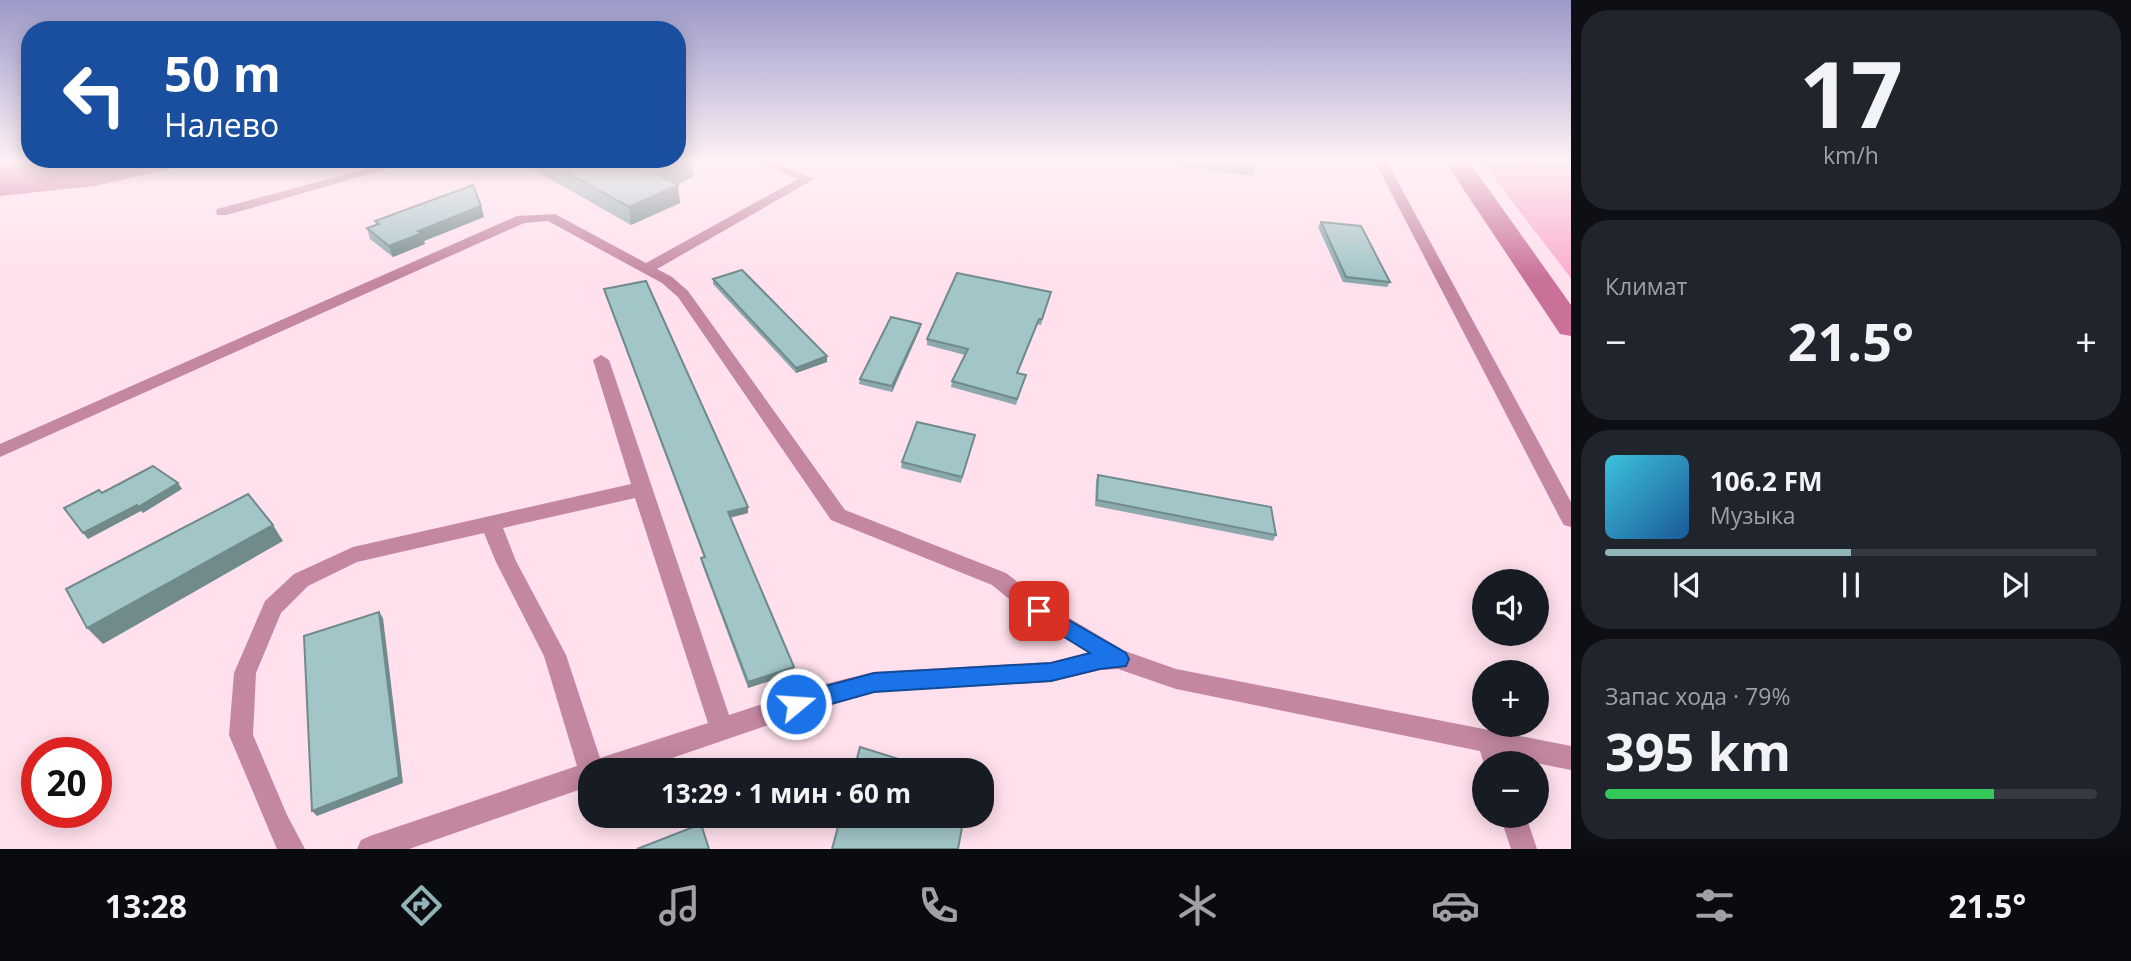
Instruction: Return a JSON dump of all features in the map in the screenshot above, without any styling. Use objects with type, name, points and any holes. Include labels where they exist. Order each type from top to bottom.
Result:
[{"type":"street","points":[[222,212],[267,200]]},
{"type":"street","points":[[646,269],[771,200]]},
{"type":"street","points":[[1401,200],[1571,520]]},
{"type":"street","points":[[0,451],[529,217],[550,216],[667,280],[683,294],[838,514],[999,579],[1039,611],[1118,659],[1176,679],[1480,751]]},
{"type":"street","points":[[601,360],[722,729]]},
{"type":"street","points":[[292,849],[278,824],[241,735],[245,673],[273,607],[301,580],[354,555],[642,489]]},
{"type":"street","points":[[491,524],[506,562],[555,656],[586,758]]},
{"type":"street","points":[[636,758],[821,696],[874,682],[1051,672],[1100,660],[1118,659]]},
{"type":"street","points":[[1549,757],[1571,758]]},
{"type":"street","points":[[370,849],[578,776]]},
{"type":"street","points":[[1517,828],[1524,849]]},
{"type":"shaded area","points":[[1511,200],[1571,200],[1571,278]]},
{"type":"building","points":[[433,200],[479,200],[481,206],[418,231],[422,233],[389,246],[367,228],[379,224],[375,221]]},
{"type":"building","points":[[615,200],[645,200],[629,207]]},
{"type":"building","points":[[1321,222],[1361,226],[1390,282],[1346,277]]},
{"type":"building","points":[[742,270],[827,356],[796,368],[713,279]]},
{"type":"building","points":[[957,273],[1051,292],[1042,319],[1039,319],[1017,373],[1026,375],[1017,399],[952,381],[968,349],[927,339]]},
{"type":"building","points":[[646,281],[748,507],[728,512],[794,667],[748,682],[701,558],[705,557],[604,289]]},
{"type":"building","points":[[891,317],[921,324],[892,386],[860,379]]},
{"type":"building","points":[[917,422],[975,435],[962,477],[902,462]]},
{"type":"building","points":[[153,466],[178,483],[138,507],[137,505],[83,533],[64,508],[99,490],[102,493]]},
{"type":"building","points":[[1098,475],[1271,507],[1276,535],[1097,500]]},
{"type":"building","points":[[248,494],[273,525],[87,628],[66,589]]},
{"type":"building","points":[[379,612],[399,777],[312,811],[304,636]]},
{"type":"building","points":[[860,747],[895,758],[857,758]]},
{"type":"building","points":[[691,828],[702,828],[709,849],[637,849]]},
{"type":"building","points":[[838,828],[962,828],[958,849],[832,849]]},
{"type":"waterway","points":[[1483,200],[1571,327]]},
{"type":"route","points":[[796,704],[874,682],[1051,672],[1100,660],[1118,659],[1039,611]]}]
